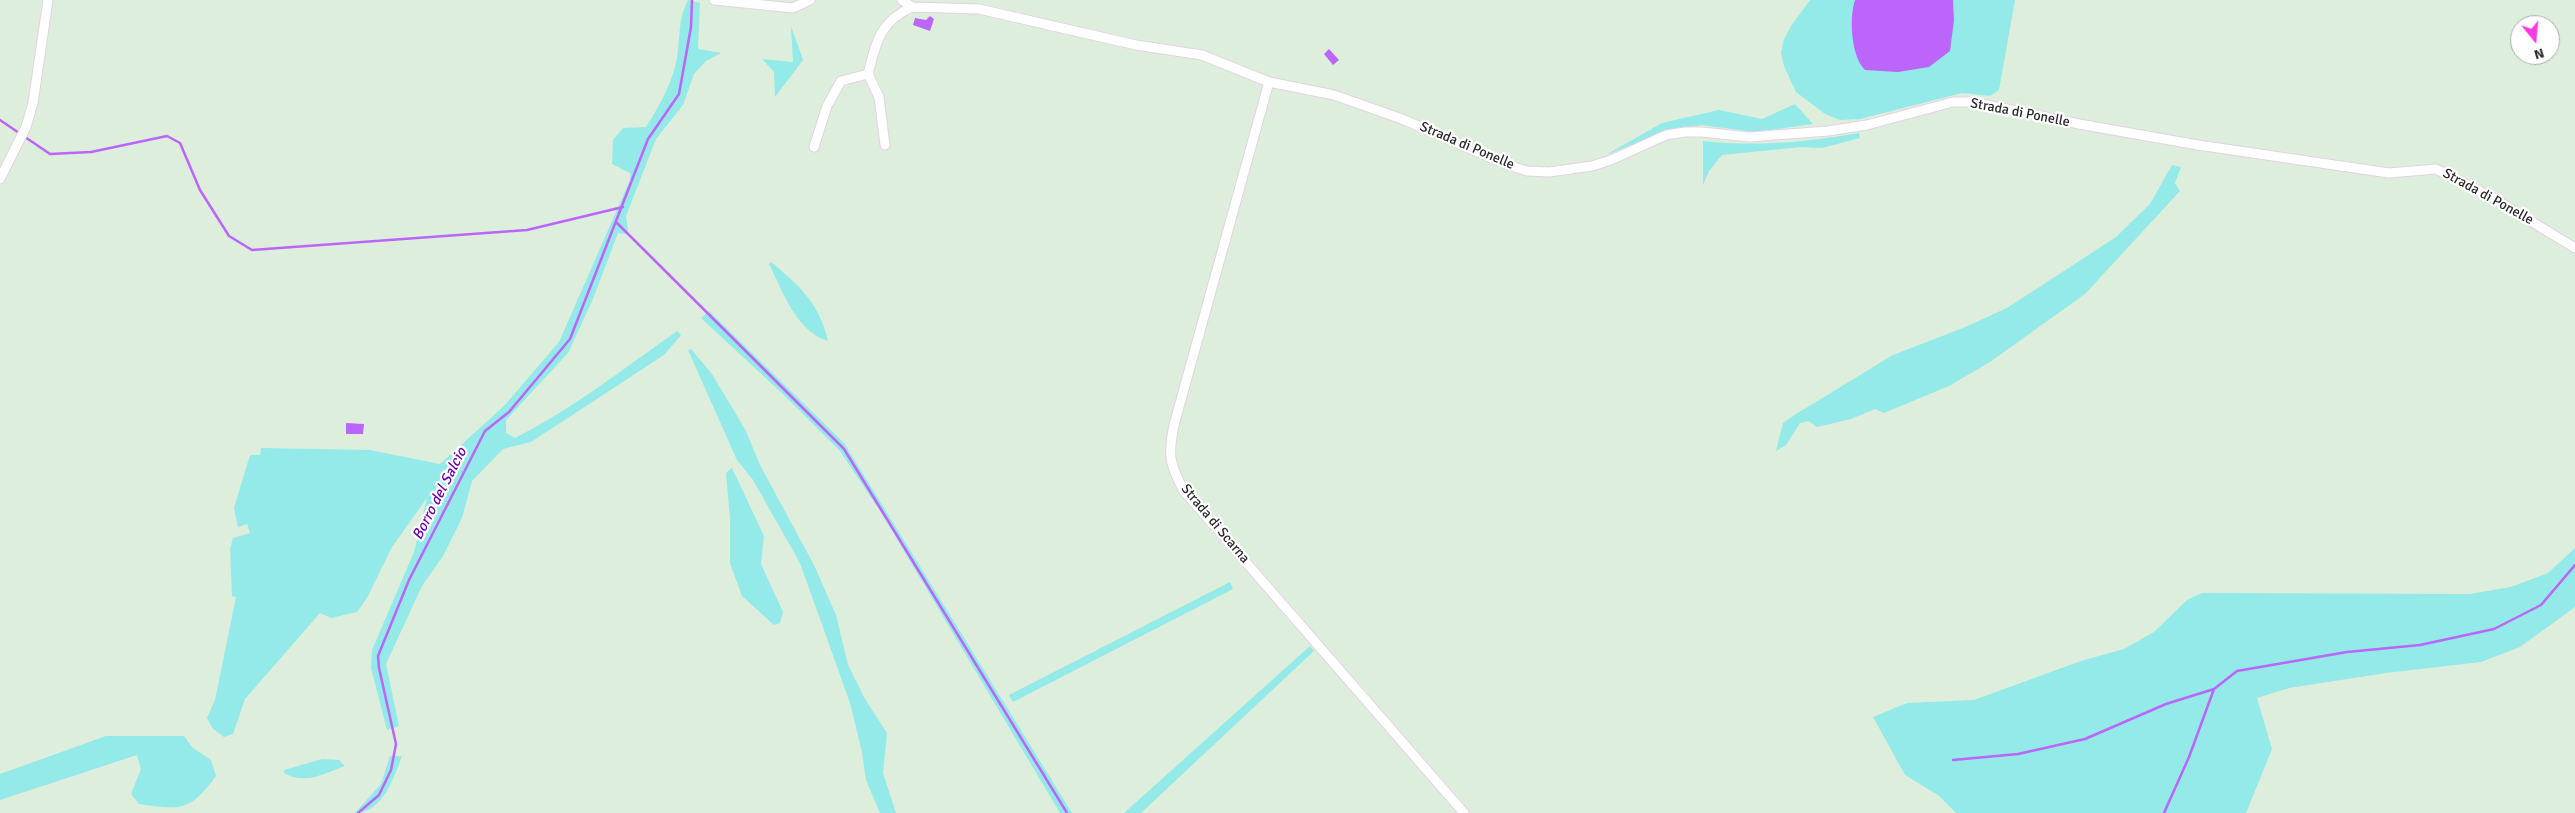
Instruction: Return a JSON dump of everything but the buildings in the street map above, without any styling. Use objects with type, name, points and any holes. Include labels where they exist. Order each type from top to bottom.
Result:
[{"type":"street","points":[[0,179],[26,127],[33,103],[48,0]]},
{"type":"street","points":[[714,0],[793,8],[810,0]]},
{"type":"street","points":[[885,145],[879,97],[868,74],[878,35],[900,13],[912,7],[902,0]]},
{"type":"street","name":"Strada di Ponelle","points":[[912,7],[979,9],[1136,45],[1202,55],[1269,82],[1334,95],[1402,119],[1508,165],[1527,170],[1549,172],[1592,166],[1611,160],[1666,136],[1685,132],[1749,137],[1828,131],[1867,125],[1953,102],[1972,102],[2079,124],[2198,145],[2370,171],[2389,173],[2436,169],[2493,198],[2575,248]]},
{"type":"street","points":[[814,147],[827,106],[841,81],[868,74]]},
{"type":"street","name":"Strada di Scarna","points":[[1269,82],[1174,425],[1169,447],[1170,460],[1184,491],[1464,813]]},
{"type":"shaded area","points":[[688,0],[700,3],[698,49],[721,53],[706,61],[694,74],[683,105],[656,139],[626,216],[628,231],[625,234],[618,233],[593,299],[568,353],[506,420],[506,433],[515,438],[537,426],[598,388],[677,331],[681,335],[664,355],[531,442],[503,449],[472,481],[462,518],[443,556],[422,586],[386,664],[399,726],[387,730],[371,668],[372,650],[414,552],[427,498],[392,547],[367,598],[357,612],[331,618],[320,613],[245,699],[233,734],[224,737],[213,729],[207,718],[215,700],[236,597],[232,596],[230,549],[233,538],[250,533],[247,524],[238,527],[234,508],[250,455],[260,455],[261,448],[370,450],[440,464],[504,406],[559,342],[630,180],[630,173],[612,164],[613,140],[623,128],[646,127],[661,102],[675,68],[681,21]]},
{"type":"shaded area","points":[[1810,0],[1855,0],[1853,18],[1855,46],[1954,20],[1953,0],[2015,0],[1999,90],[1990,96],[1962,93],[1860,119],[1840,120],[1825,114],[1796,92],[1784,66],[1781,53],[1784,39],[1791,26]]},
{"type":"shaded area","points":[[1855,0],[1953,0],[1954,20],[1950,51],[1929,67],[1898,72],[1865,70],[1860,64],[1852,36],[1852,17]]},
{"type":"shaded area","points":[[930,16],[934,19],[930,31],[913,25],[915,18],[926,20]]},
{"type":"shaded area","points":[[791,26],[803,60],[775,97],[774,72],[762,59],[793,62]]},
{"type":"shaded area","points":[[1329,49],[1339,60],[1333,65],[1324,54]]},
{"type":"shaded area","points":[[1795,104],[1813,124],[1755,132],[1702,125],[1668,130],[1606,155],[1662,123],[1719,110],[1762,119]]},
{"type":"shaded area","points":[[1859,133],[1860,138],[1822,148],[1801,147],[1722,155],[1709,171],[1703,185],[1703,141],[1742,144],[1781,143]]},
{"type":"shaded area","points":[[2172,165],[2181,167],[2175,183],[2180,191],[2085,294],[1990,362],[1949,386],[1884,413],[1875,409],[1851,419],[1817,427],[1809,421],[1800,423],[1786,445],[1776,451],[1783,423],[1796,414],[1893,355],[1963,328],[2007,308],[2116,237],[2150,204]]},
{"type":"shaded area","points":[[771,262],[807,296],[820,316],[828,341],[807,329],[799,320],[769,264]]},
{"type":"shaded area","points":[[709,311],[844,443],[1072,813],[1060,813],[882,514],[840,451],[785,396],[701,318]]},
{"type":"shaded area","points":[[691,349],[712,374],[745,429],[760,465],[814,565],[836,615],[848,665],[865,699],[887,733],[883,773],[896,813],[880,813],[866,780],[862,752],[850,703],[800,563],[753,480],[737,460],[688,350]]},
{"type":"shaded area","points":[[346,423],[364,424],[363,434],[346,434]]},
{"type":"shaded area","points":[[732,468],[764,536],[761,564],[783,612],[780,623],[774,625],[742,596],[730,563],[730,518],[726,473]]},
{"type":"shaded area","points":[[2575,548],[2575,607],[2520,647],[2481,662],[2386,673],[2289,688],[2257,698],[2272,749],[2246,813],[1956,813],[1938,795],[1905,775],[1873,717],[1907,703],[1974,700],[2081,661],[2124,649],[2154,632],[2187,600],[2202,593],[2470,594],[2511,587],[2548,573]]},
{"type":"shaded area","points":[[1230,582],[1233,589],[1013,702],[1009,695]]},
{"type":"shaded area","points":[[1310,646],[1314,651],[1141,813],[1124,813]]},
{"type":"shaded area","points":[[106,736],[184,736],[193,748],[211,760],[216,776],[199,796],[183,806],[165,807],[139,804],[131,794],[141,769],[137,755],[0,800],[0,774]]},
{"type":"shaded area","points":[[390,756],[402,756],[386,792],[373,807],[355,813],[381,784]]},
{"type":"shaded area","points":[[322,759],[339,760],[345,766],[322,775],[307,778],[299,778],[284,773],[284,770]]},
{"type":"waterway","name":"Borro del Salcio","points":[[358,813],[379,795],[391,770],[396,744],[378,656],[409,580],[485,431],[509,412],[570,339],[648,139],[679,94],[691,27],[692,0]]},
{"type":"waterway","points":[[0,120],[50,154],[91,152],[167,136],[180,143],[200,190],[229,236],[252,250],[527,230],[623,207]]},
{"type":"waterway","points":[[617,223],[844,449],[1067,813]]},
{"type":"waterway","points":[[2164,813],[2189,757],[2214,689],[2237,671],[2347,652],[2420,645],[2494,629],[2541,605],[2575,565]]},
{"type":"waterway","points":[[1953,760],[2018,754],[2085,739],[2166,704],[2214,689]]}]
